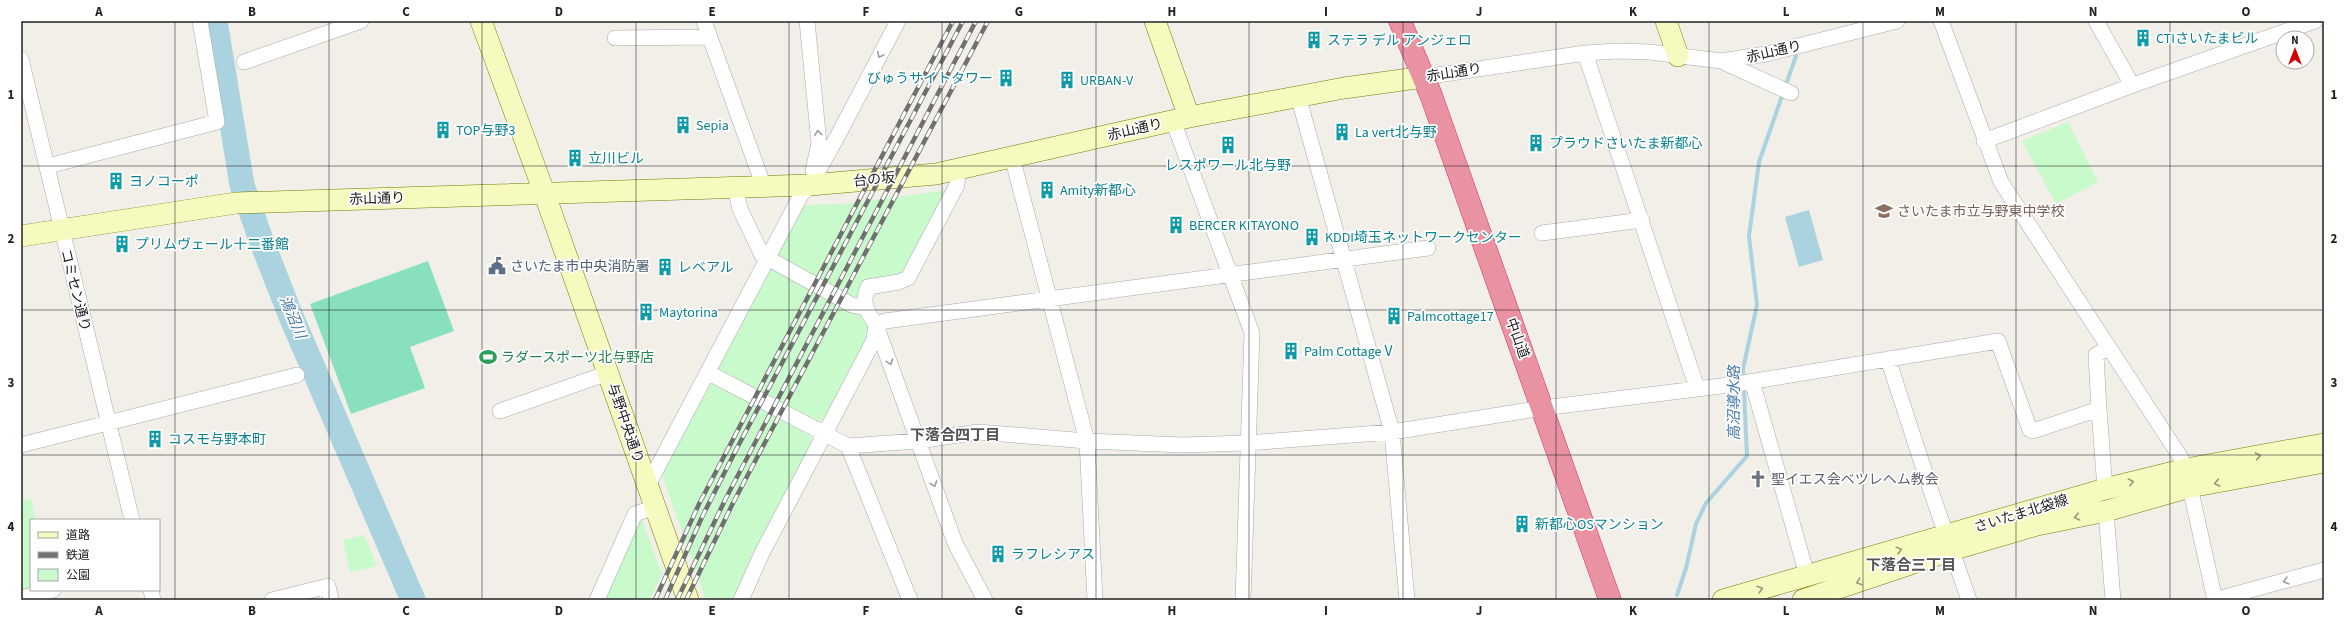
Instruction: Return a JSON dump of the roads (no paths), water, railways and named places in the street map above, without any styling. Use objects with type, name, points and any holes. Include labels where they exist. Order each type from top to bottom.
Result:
[{"type":"highway","name":"中山道","points":[[1400,21],[1424,77],[1543,408],[1610,600]]},
{"type":"highway","name":"中山道","points":[[1412,21],[1419,43],[1424,77]]},
{"type":"street","points":[[48,166],[217,122],[200,21]]},
{"type":"street","points":[[244,62],[362,21]]},
{"type":"street","name":"与野中央通り","points":[[481,21],[544,193],[688,600]]},
{"type":"street","points":[[704,21],[764,187]]},
{"type":"street","points":[[807,21],[819,143],[810,185]]},
{"type":"street","points":[[647,487],[801,195],[810,185],[898,21]]},
{"type":"street","points":[[1155,21],[1181,119],[1230,276],[1252,333],[1247,444],[1244,600]]},
{"type":"street","points":[[1666,21],[1678,56]]},
{"type":"street","name":"赤山通り","points":[[1012,157],[1181,119],[1298,96],[1585,53],[1618,50],[1720,61],[1766,54],[1897,21]]},
{"type":"street","points":[[1941,21],[1984,141],[2001,182],[2179,455],[2188,478],[2215,600],[2324,570]]},
{"type":"street","points":[[2096,21],[2132,85]]},
{"type":"street","points":[[1984,141],[2132,85],[2315,21]]},
{"type":"street","points":[[615,38],[709,37]]},
{"type":"street","points":[[1585,53],[1698,388]]},
{"type":"street","name":"コミセン通り","points":[[21,59],[48,166],[132,519]]},
{"type":"street","points":[[1720,61],[1786,90]]},
{"type":"street","points":[[1298,96],[1342,260],[1392,432],[1407,600]]},
{"type":"street","points":[[1012,157],[1087,441],[1095,600]]},
{"type":"street","name":"台の坂","points":[[735,187],[810,185],[936,174],[1012,157]]},
{"type":"street","points":[[958,169],[957,185],[908,278],[899,282],[868,287],[864,298],[864,308],[876,325],[955,543],[985,600]]},
{"type":"street","points":[[735,187],[740,209],[762,255],[852,305],[864,308]]},
{"type":"street","name":"赤山通り","points":[[21,236],[236,203],[263,201],[735,187]]},
{"type":"street","points":[[1542,233],[1642,220]]},
{"type":"street","points":[[876,325],[885,321],[1230,276],[1428,248]]},
{"type":"street","points":[[741,600],[762,553],[874,340],[876,325]]},
{"type":"street","points":[[709,372],[848,446],[918,441],[978,432],[1087,441],[1182,445],[1247,444],[1392,432],[1543,408],[1745,382],[1998,341],[2030,430],[2033,431],[2099,409]]},
{"type":"street","points":[[2106,489],[2096,355],[2108,348]]},
{"type":"street","points":[[1888,359],[1969,600]]},
{"type":"street","points":[[500,411],[608,373]]},
{"type":"street","points":[[21,445],[297,375]]},
{"type":"street","points":[[1745,382],[1807,575]]},
{"type":"street","name":"さいたま北袋線","points":[[1723,600],[1807,575],[1949,543],[2106,511],[2188,478],[2324,444]]},
{"type":"street","points":[[848,446],[910,600]]},
{"type":"street","name":"さいたま北袋線","points":[[1810,599],[1949,543],[2106,489],[2324,462]]},
{"type":"street","points":[[597,600],[635,514],[654,507]]},
{"type":"street","points":[[2106,511],[2112,600]]},
{"type":"street","points":[[272,600],[328,586],[331,600]]},
{"type":"street","points":[[21,598],[49,591]]},
{"type":"water","points":[[1809,210],[1823,260],[1799,267],[1785,217]]},
{"type":"waterway","name":"鴻沼川","points":[[215,21],[242,185],[260,237],[290,314],[413,600]]},
{"type":"waterway","name":"高沼導水路","points":[[1677,595],[1686,568],[1696,524],[1706,503],[1747,456],[1743,369],[1757,305],[1749,236],[1759,162],[1796,56]]},
{"type":"railway","points":[[655,600],[699,504],[953,21]]},
{"type":"railway","points":[[665,600],[702,517],[736,450],[963,21]]},
{"type":"railway","points":[[677,600],[725,500],[976,21]]},
{"type":"railway","points":[[686,600],[733,503],[988,21]]},
{"type":"place","name":"CTIさいたまビル","points":[[2143,38]]},
{"type":"place","name":"ステラ デル アンジェロ","points":[[1314,40]]},
{"type":"place","name":"びゅうサイトタワー","points":[[1006,78]]},
{"type":"place","name":"URBAN-V","points":[[1067,80]]},
{"type":"place","name":"Sepia","points":[[683,125]]},
{"type":"place","name":"TOP与野3","points":[[443,130]]},
{"type":"place","name":"La vert北与野","points":[[1342,132]]},
{"type":"place","name":"プラウドさいたま新都心","points":[[1536,143]]},
{"type":"place","name":"レスポワール北与野","points":[[1228,145]]},
{"type":"place","name":"立川ビル","points":[[575,158]]},
{"type":"place","name":"ヨノコーポ","points":[[116,181]]},
{"type":"place","name":"Amity新都心","points":[[1047,190]]},
{"type":"place","name":"さいたま市立与野東中学校","points":[[1884,211]]},
{"type":"place","name":"BERCER KITAYONO","points":[[1176,225]]},
{"type":"place","name":"KDDI埼玉ネットワークセンター","points":[[1312,237]]},
{"type":"place","name":"プリムヴェール十二番館","points":[[122,244]]},
{"type":"place","name":"さいたま市中央消防署","points":[[497,266]]},
{"type":"place","name":"レベアル","points":[[665,267]]},
{"type":"place","name":"Maytorina","points":[[646,312]]},
{"type":"place","name":"Palmcottage17","points":[[1394,316]]},
{"type":"place","name":"Palm CottageⅤ","points":[[1291,351]]},
{"type":"place","name":"ラダースポーツ北与野店","points":[[488,357]]},
{"type":"place","name":"コスモ与野本町","points":[[155,439]]},
{"type":"place","name":"聖イエス会ベツレヘム教会","points":[[1758,479]]},
{"type":"place","name":"新都心OSマンション","points":[[1522,524]]},
{"type":"place","name":"ラフレシアス","points":[[998,554]]},
{"type":"district","name":"下落合四丁目","points":[[955,435]]},
{"type":"district","name":"下落合三丁目","points":[[1911,565]]}]
